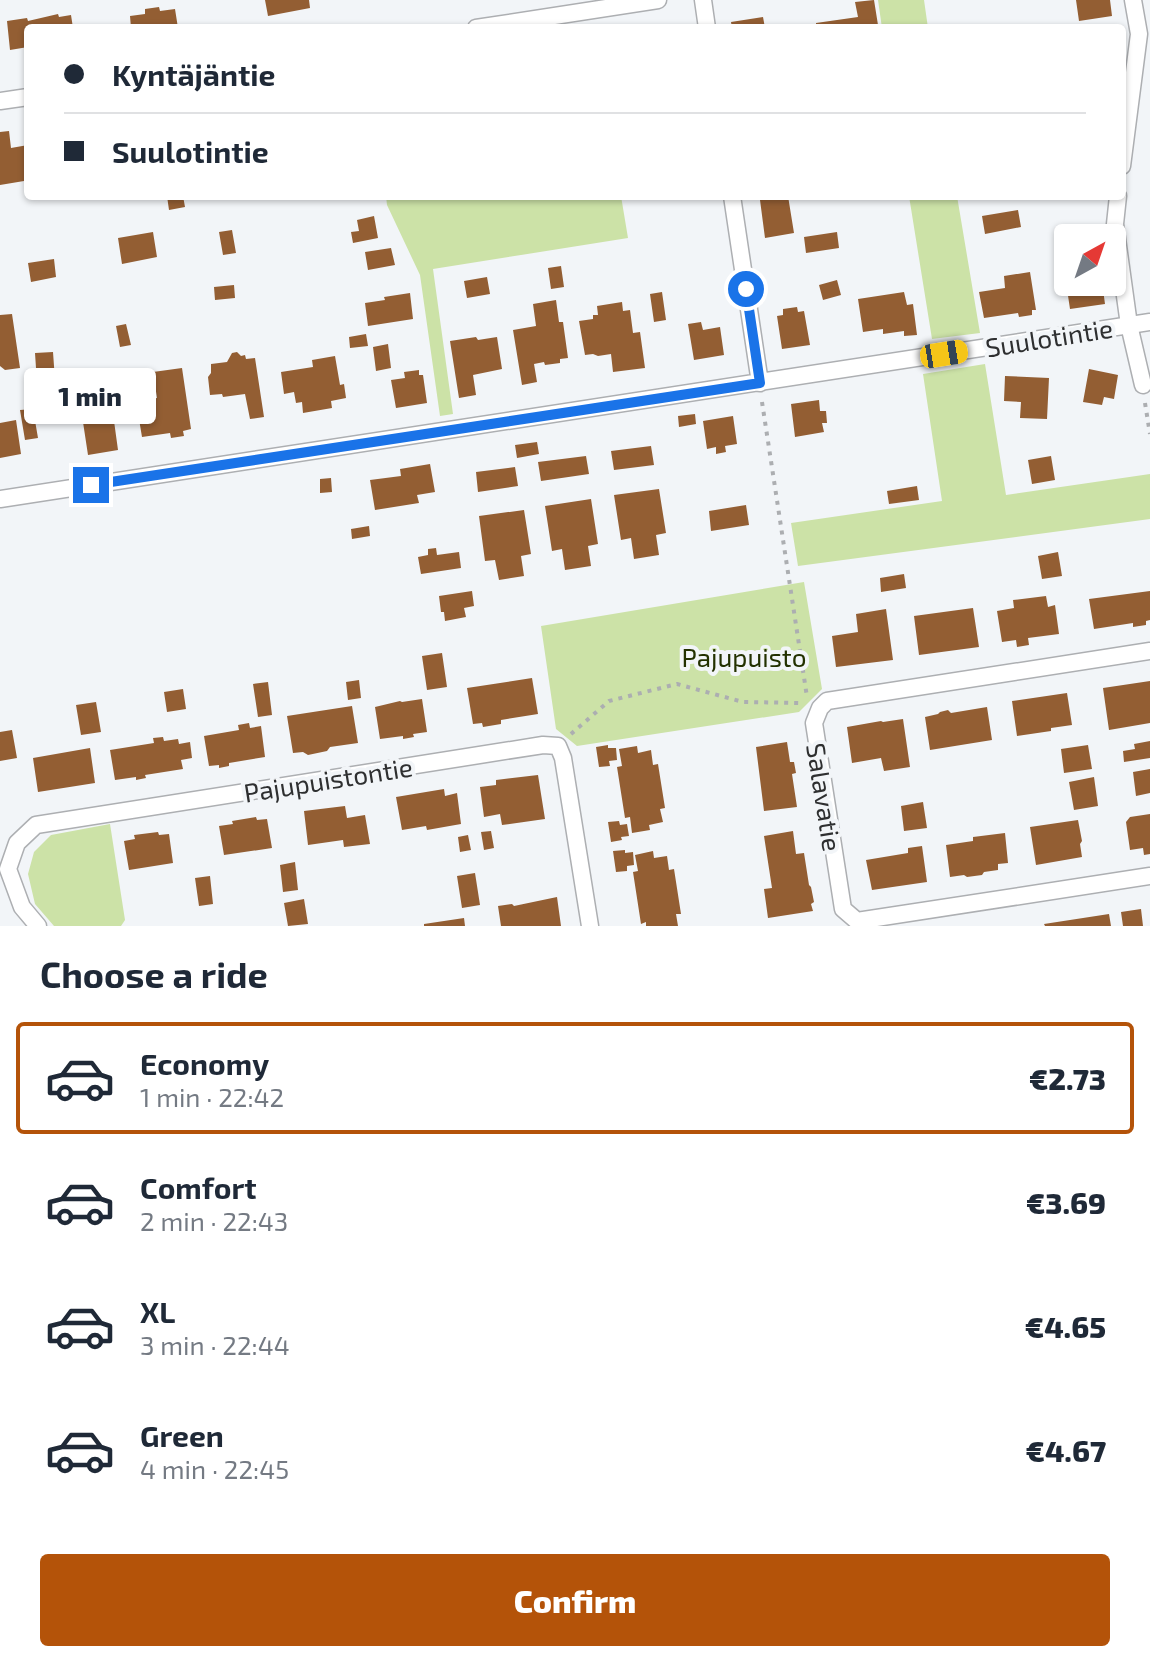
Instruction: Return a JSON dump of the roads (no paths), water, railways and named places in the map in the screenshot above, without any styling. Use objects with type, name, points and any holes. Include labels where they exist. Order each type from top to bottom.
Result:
[{"type":"street","points":[[502,24],[658,0]]},
{"type":"street","points":[[703,0],[706,24]]},
{"type":"street","points":[[1126,135],[1139,34],[1133,0]]},
{"type":"street","points":[[0,101],[24,98]]},
{"type":"street","points":[[733,200],[760,383]]},
{"type":"street","points":[[1118,200],[1115,224],[1129,325],[1143,385]]},
{"type":"street","name":"Suulotintie","points":[[0,499],[1150,322]]},
{"type":"street","name":"Salavatie","points":[[1150,651],[827,701],[820,708],[814,723],[843,909],[857,921],[1150,876]]},
{"type":"street","name":"Pajupuistontie","points":[[38,926],[22,907],[8,869],[17,843],[36,825],[543,745],[558,746],[563,758],[590,926]]},
{"type":"park label","name":"Pajupuisto","points":[[744,656]]}]
